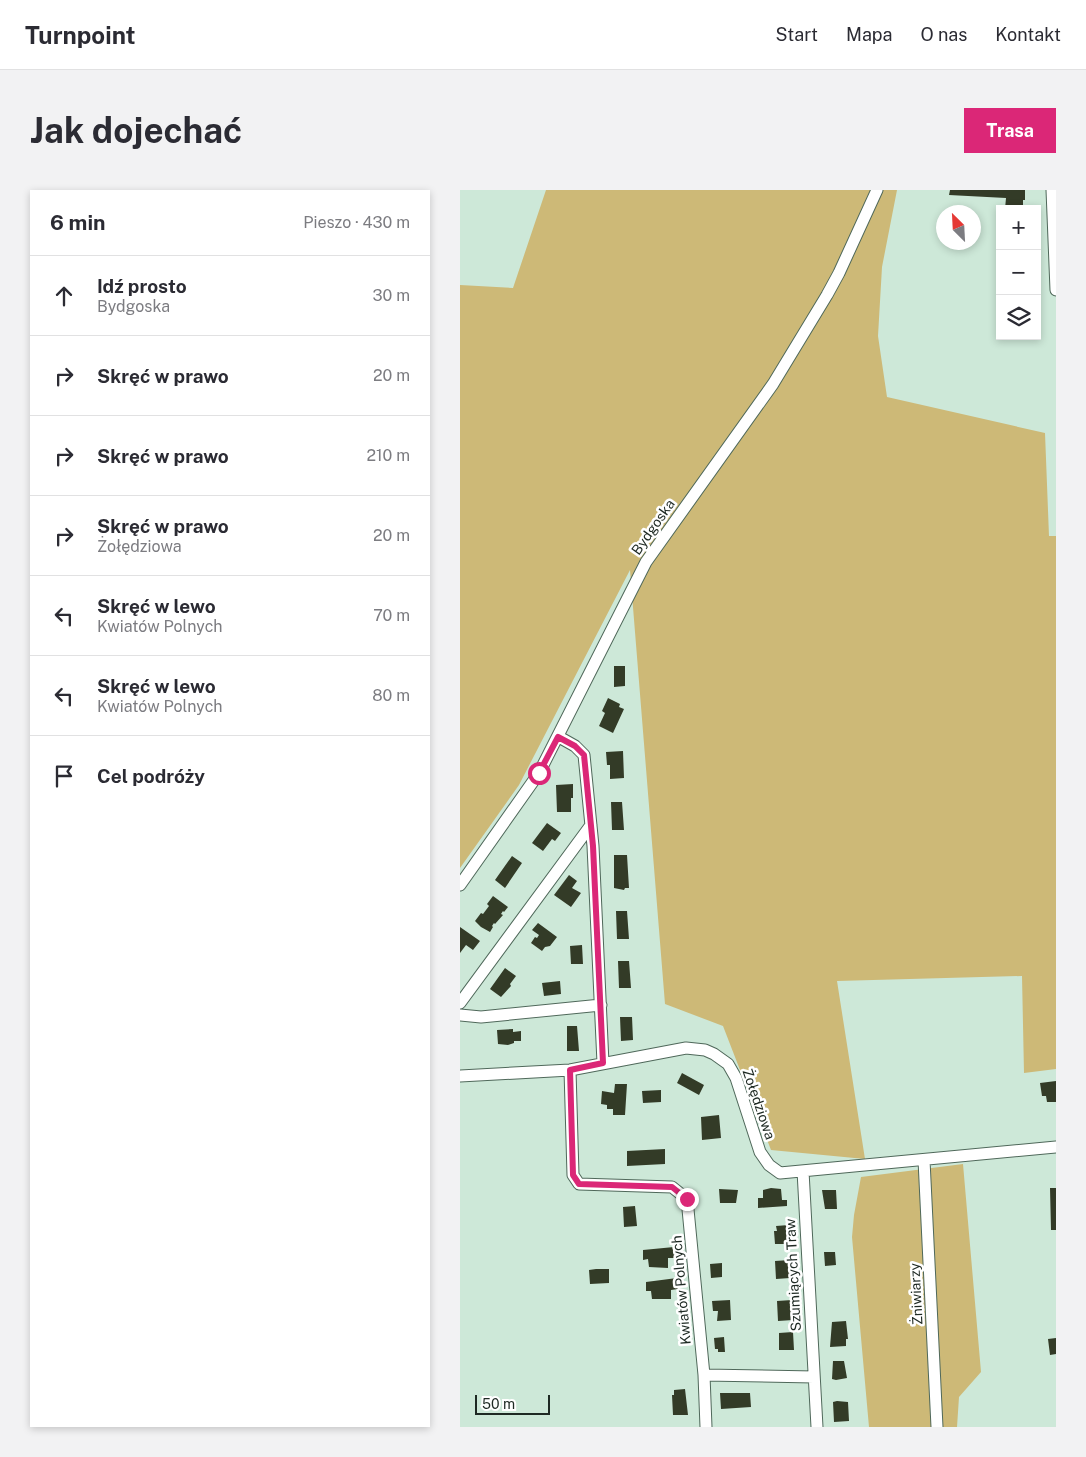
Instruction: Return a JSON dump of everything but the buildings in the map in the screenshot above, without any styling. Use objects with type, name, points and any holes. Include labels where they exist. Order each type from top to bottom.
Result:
[{"type":"street","name":"Bydgoska","points":[[460,885],[529,790],[558,737],[646,562],[778,375],[839,273],[877,190]]},
{"type":"street","points":[[1052,190],[1056,290]]},
{"type":"street","points":[[558,737],[575,746],[584,755],[591,825],[603,1063]]},
{"type":"street","points":[[460,1003],[591,825]]},
{"type":"street","points":[[460,1016],[481,1017],[601,1005]]},
{"type":"street","name":"Żołędziowa","points":[[460,1076],[570,1070],[686,1048],[705,1050],[728,1064],[736,1078],[760,1152],[769,1165],[780,1173],[1056,1147]]},
{"type":"street","name":"Kwiatów Polnych","points":[[570,1070],[573,1175],[579,1184],[672,1187],[687,1199],[704,1374],[706,1427]]},
{"type":"street","name":"Żniwiarzy","points":[[924,1160],[937,1427]]},
{"type":"street","name":"Szumiących Traw","points":[[802,1171],[817,1427]]},
{"type":"street","points":[[704,1374],[814,1377]]},
{"type":"shaded area","points":[[546,190],[897,190],[882,267],[878,336],[887,397],[1045,433],[1049,536],[1056,536],[1056,1069],[1024,1073],[1022,976],[837,981],[865,1159],[771,1150],[723,1026],[665,1004],[630,570],[519,785],[460,868],[460,285],[513,288]]},
{"type":"shaded area","points":[[963,1164],[981,1372],[959,1397],[957,1427],[869,1427],[852,1237],[861,1177]]},
{"type":"route","points":[[539,773],[558,737],[575,746],[584,755],[593,846],[603,1063],[570,1070],[573,1175],[579,1184],[672,1187],[687,1199]]}]
